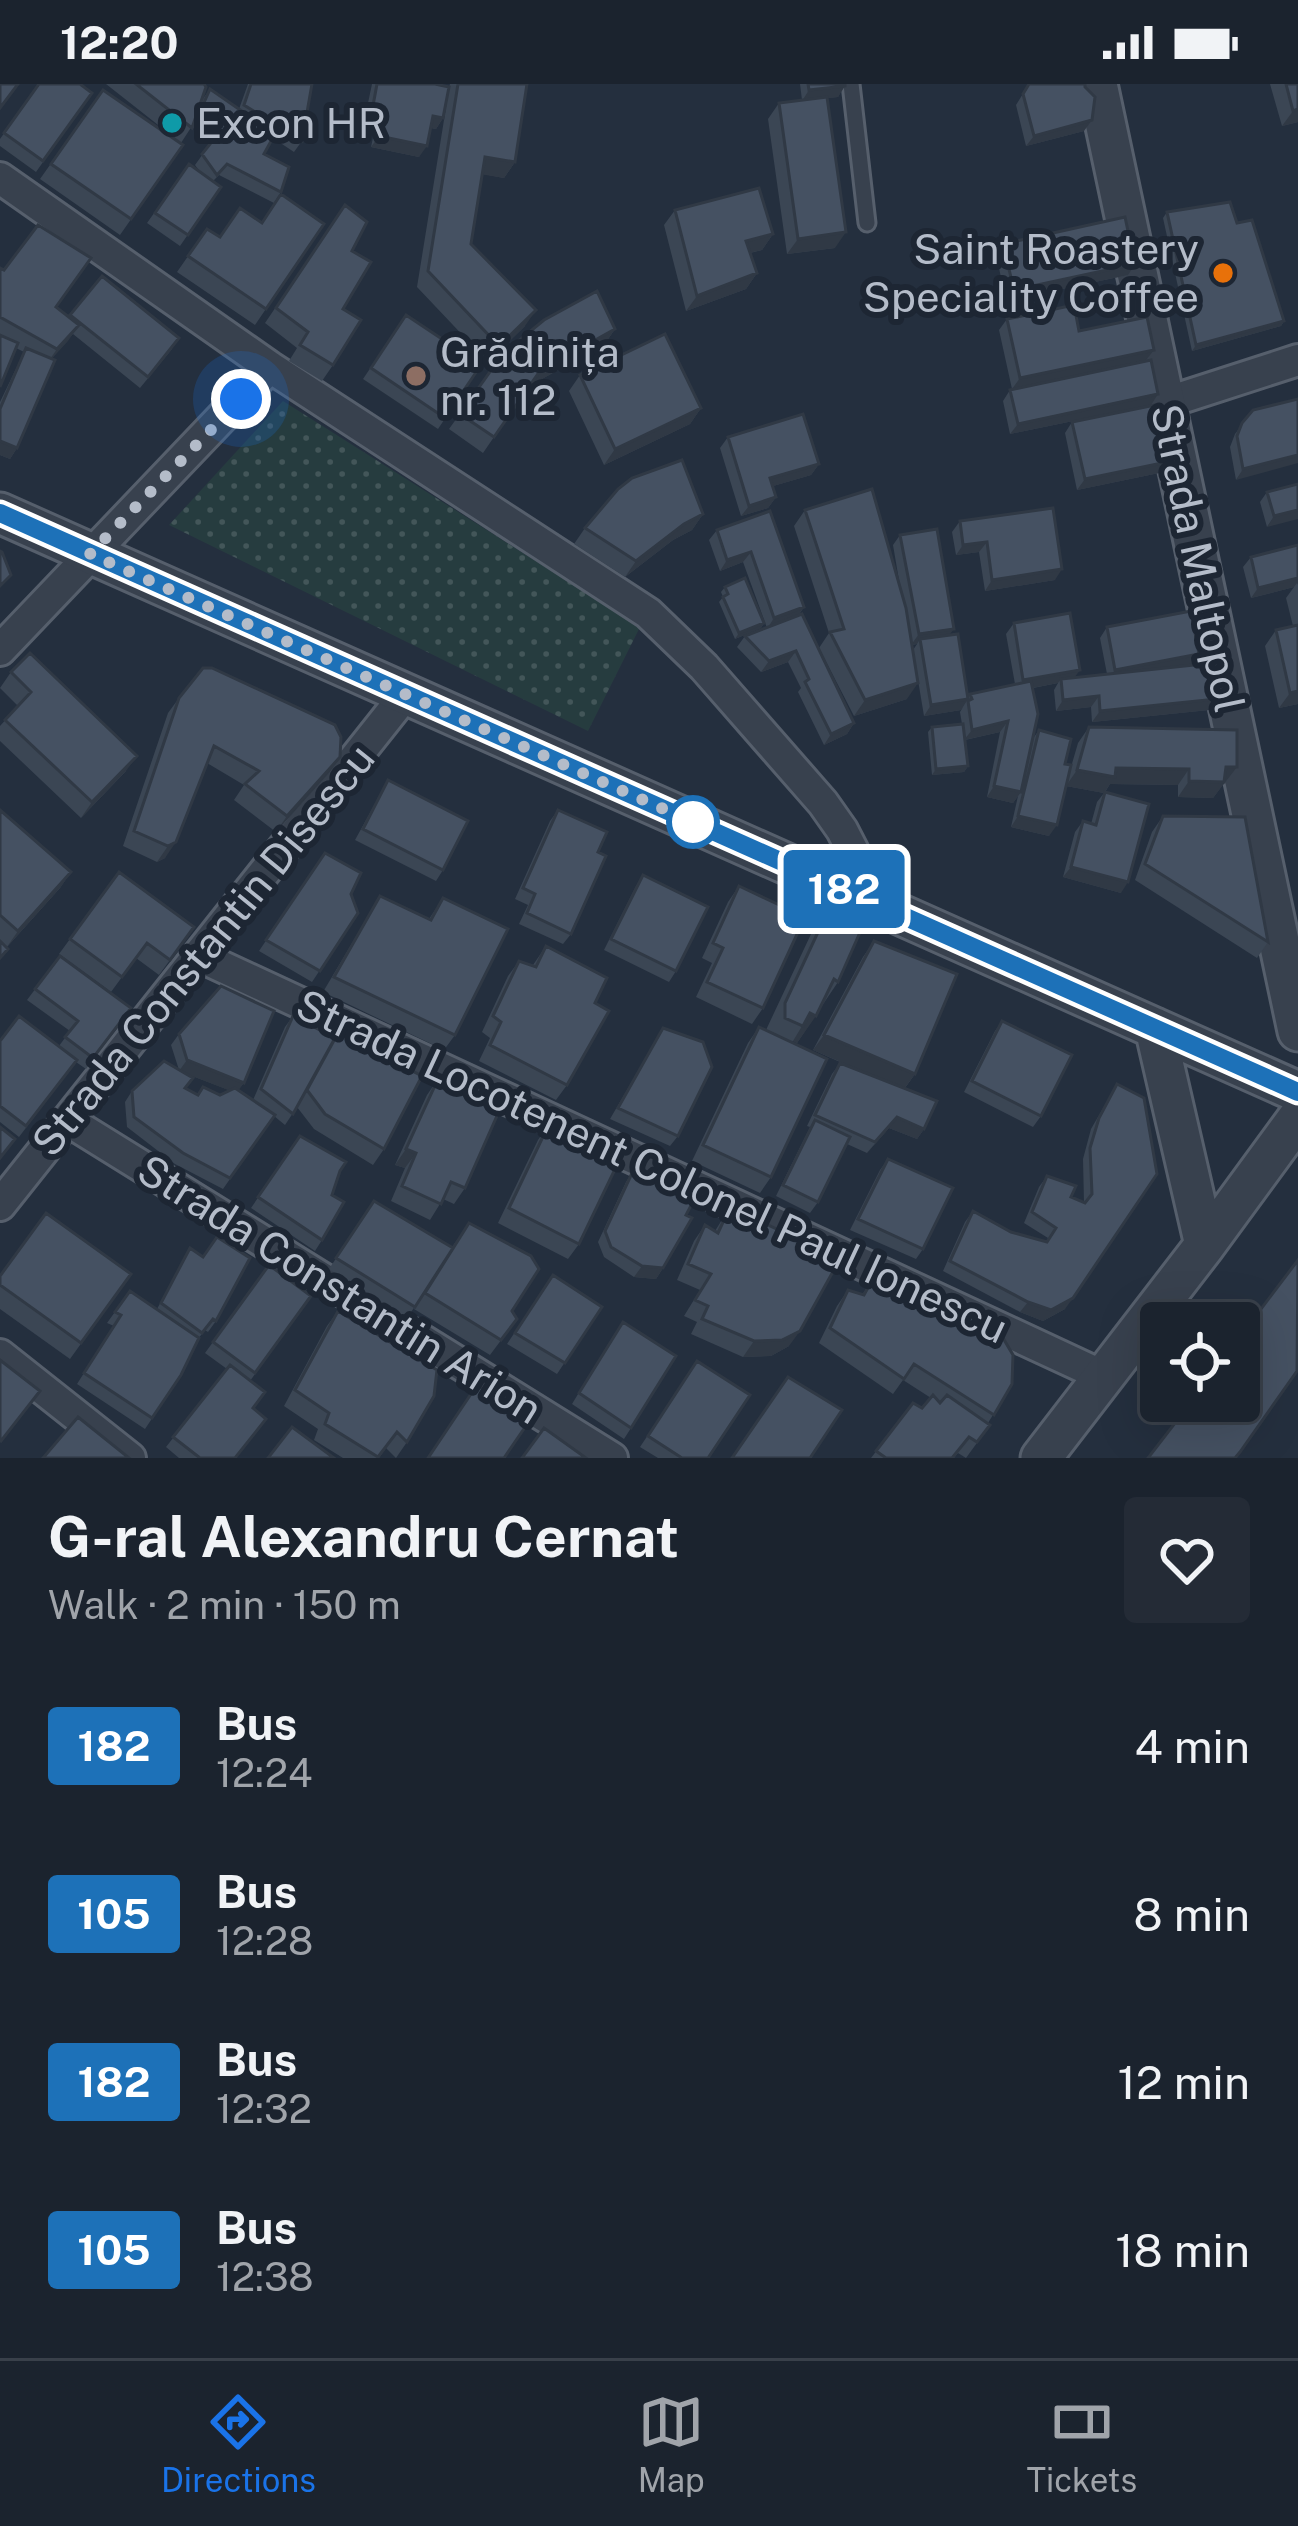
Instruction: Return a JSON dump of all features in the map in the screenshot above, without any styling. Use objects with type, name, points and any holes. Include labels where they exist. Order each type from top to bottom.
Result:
[{"type":"street","name":"Strada Maltopol","points":[[1097,84],[1298,1031]]},
{"type":"street","points":[[0,178],[271,368],[649,613],[704,667],[823,803],[858,861],[874,903]]},
{"type":"street","points":[[1165,404],[1298,360]]},
{"type":"street","points":[[0,650],[271,368]]},
{"type":"street","points":[[0,513],[1298,1092]]},
{"type":"street","name":"Strada Constantin Disescu","points":[[0,1204],[406,694]]},
{"type":"street","name":"Strada Locotenent Colonel Paul Ionescu","points":[[199,956],[1105,1377]]},
{"type":"street","points":[[1155,1028],[1205,1245]]},
{"type":"street","points":[[1041,1458],[1298,1118]]},
{"type":"street","name":"Strada Constantin Arion","points":[[68,1120],[612,1458]]},
{"type":"street","points":[[0,1355],[130,1458]]},
{"type":"lane","points":[[851,84],[867,223]]},
{"type":"green space","points":[[283,401],[640,627],[588,731],[169,525]]},
{"type":"building","points":[[0,84],[18,84],[0,108]]},
{"type":"building","points":[[39,84],[80,84],[92,93],[43,161],[4,133]]},
{"type":"building","points":[[136,84],[204,84],[192,128]]},
{"type":"building","points":[[251,84],[312,84],[302,141],[244,105]]},
{"type":"building","points":[[377,84],[449,87],[443,118],[433,116],[427,146],[379,136],[384,114],[372,111]]},
{"type":"building","points":[[458,84],[527,84],[515,162],[485,157],[471,244],[536,310],[499,346],[428,271]]},
{"type":"building","points":[[808,84],[845,84],[845,86],[809,90]]},
{"type":"building","points":[[1029,84],[1085,84],[1095,97],[1092,120],[1034,136],[1023,94]]},
{"type":"building","points":[[1286,84],[1298,84],[1298,109],[1293,111]]},
{"type":"building","points":[[210,89],[275,134],[264,154],[289,167],[281,192],[227,164],[217,175],[202,154],[218,134],[199,114]]},
{"type":"building","points":[[103,90],[183,145],[131,219],[51,164]]},
{"type":"building","points":[[827,97],[846,232],[798,239],[779,103]]},
{"type":"building","points":[[189,164],[221,187],[188,235],[155,213]]},
{"type":"building","points":[[759,188],[773,234],[746,241],[757,273],[697,296],[675,210]]},
{"type":"building","points":[[281,194],[324,224],[266,309],[188,256],[207,229],[220,237],[240,208],[262,223]]},
{"type":"building","points":[[1230,202],[1237,223],[1252,220],[1284,321],[1196,345],[1167,212]]},
{"type":"building","points":[[345,205],[367,222],[352,251],[371,262],[343,309],[361,320],[333,365],[300,345],[308,332],[276,308]]},
{"type":"building","points":[[1125,217],[1135,264],[1014,290],[1003,244]]},
{"type":"building","points":[[38,225],[91,258],[56,307],[79,325],[57,349],[0,317],[0,268],[4,270]]},
{"type":"building","points":[[102,276],[179,338],[148,377],[70,315]]},
{"type":"building","points":[[597,291],[615,329],[540,371],[494,437],[460,414],[517,342],[544,320]]},
{"type":"building","points":[[1074,305],[1079,331],[1147,317],[1154,350],[1020,378],[1007,319]]},
{"type":"building","points":[[406,315],[481,365],[445,418],[371,368]]},
{"type":"building","points":[[665,334],[701,408],[615,449],[580,375]]},
{"type":"building","points":[[0,335],[18,343],[0,387]]},
{"type":"building","points":[[26,348],[55,360],[17,448],[0,441],[0,409]]},
{"type":"building","points":[[1151,360],[1158,394],[1018,424],[1010,390]]},
{"type":"building","points":[[1298,399],[1298,455],[1243,469],[1237,436],[1242,423],[1253,410]]},
{"type":"building","points":[[1155,405],[1167,462],[1085,479],[1072,422]]},
{"type":"building","points":[[803,414],[819,464],[770,478],[776,497],[749,506],[728,437]]},
{"type":"building","points":[[682,460],[703,514],[636,561],[585,528],[632,478]]},
{"type":"building","points":[[1298,484],[1298,510],[1274,516],[1267,492]]},
{"type":"building","points":[[872,489],[906,608],[918,683],[865,700],[830,632],[844,629],[805,510]]},
{"type":"building","points":[[1053,508],[1062,569],[992,580],[987,542],[963,545],[960,521]]},
{"type":"building","points":[[770,511],[804,607],[774,618],[751,552],[727,560],[717,530]]},
{"type":"building","points":[[937,529],[954,629],[919,634],[900,535]]},
{"type":"building","points":[[1298,545],[1298,578],[1258,588],[1251,557]]},
{"type":"building","points":[[0,551],[11,575],[0,586]]},
{"type":"building","points":[[745,578],[764,623],[739,633],[723,597],[728,594],[725,587]]},
{"type":"building","points":[[1191,611],[1199,654],[1115,670],[1107,627]]},
{"type":"building","points":[[1070,613],[1080,670],[1023,680],[1014,623]]},
{"type":"building","points":[[802,614],[854,723],[831,734],[805,682],[809,679],[796,651],[769,661],[745,636]]},
{"type":"building","points":[[1298,625],[1298,691],[1290,693],[1276,630]]},
{"type":"building","points":[[958,634],[968,699],[931,705],[920,639]]},
{"type":"building","points":[[30,653],[137,756],[92,802],[5,720],[31,692],[11,672]]},
{"type":"building","points":[[1213,663],[1217,699],[1100,711],[1099,696],[1063,700],[1061,679]]},
{"type":"building","points":[[203,668],[335,725],[341,737],[340,757],[287,816],[245,784],[259,771],[214,746],[176,842],[168,846],[134,831],[179,698]]},
{"type":"building","points":[[1031,681],[1038,714],[1021,792],[994,786],[1008,721],[972,730],[968,701],[970,694]]},
{"type":"building","points":[[963,724],[968,766],[936,769],[932,727]]},
{"type":"building","points":[[1089,727],[1237,730],[1237,767],[1226,767],[1224,782],[1189,781],[1189,769],[1116,768],[1115,777],[1077,770]]},
{"type":"building","points":[[1039,730],[1071,739],[1065,764],[1071,765],[1057,825],[1018,816]]},
{"type":"building","points":[[388,780],[468,821],[443,870],[363,829]]},
{"type":"building","points":[[1105,792],[1149,804],[1128,882],[1071,867],[1083,821],[1096,825]]},
{"type":"building","points":[[0,810],[71,872],[18,931],[0,915]]},
{"type":"building","points":[[558,810],[607,832],[598,852],[606,856],[571,934],[527,913],[535,894],[523,888]]},
{"type":"building","points":[[1163,816],[1245,817],[1268,942],[1145,864]]},
{"type":"building","points":[[325,853],[361,873],[351,894],[358,913],[320,971],[266,940]]},
{"type":"building","points":[[119,872],[194,927],[170,960],[147,943],[122,977],[70,939]]},
{"type":"building","points":[[643,875],[708,907],[676,971],[611,939]]},
{"type":"building","points":[[739,886],[805,917],[763,1008],[707,982],[723,948],[713,943]]},
{"type":"building","points":[[838,889],[873,903],[838,982],[834,979],[816,1016],[810,1013],[803,1026],[785,1018],[785,1003]]},
{"type":"building","points":[[380,896],[431,920],[443,898],[508,929],[455,1035],[334,977]]},
{"type":"building","points":[[874,941],[957,974],[915,1074],[824,1035]]},
{"type":"building","points":[[546,946],[607,978],[595,1003],[609,1011],[567,1085],[490,1045],[501,1022],[493,1016],[519,961],[536,967]]},
{"type":"building","points":[[60,956],[131,1008],[93,1058],[65,1037],[78,1021],[35,989]]},
{"type":"building","points":[[221,986],[274,1011],[244,1083],[187,1060],[179,1034]]},
{"type":"building","points":[[19,1016],[77,1060],[26,1126],[0,1106],[0,1041]]},
{"type":"building","points":[[293,1016],[335,1038],[293,1114],[261,1089]]},
{"type":"building","points":[[1002,1021],[1072,1055],[1041,1116],[972,1081]]},
{"type":"building","points":[[759,1027],[827,1059],[771,1177],[703,1145]]},
{"type":"building","points":[[663,1028],[703,1042],[712,1067],[678,1136],[618,1108]]},
{"type":"building","points":[[338,1033],[422,1076],[384,1149],[325,1114],[307,1090]]},
{"type":"building","points":[[164,1061],[193,1078],[185,1088],[198,1095],[203,1087],[220,1095],[235,1088],[275,1115],[230,1178],[183,1153],[134,1117],[132,1091]]},
{"type":"building","points":[[840,1063],[937,1101],[924,1129],[897,1117],[875,1142],[815,1115]]},
{"type":"building","points":[[438,1079],[500,1109],[465,1188],[451,1182],[441,1204],[402,1186],[416,1153],[406,1149]]},
{"type":"building","points":[[1117,1084],[1144,1098],[1157,1174],[1073,1298],[1051,1310],[950,1261],[973,1211],[1011,1232],[1047,1242],[1056,1228],[1032,1212],[1047,1176],[1076,1186],[1071,1197],[1085,1203],[1092,1194],[1090,1148]]},
{"type":"building","points":[[815,1120],[850,1137],[818,1202],[783,1185]]},
{"type":"building","points":[[549,1124],[580,1136],[576,1145],[618,1163],[579,1244],[509,1208]]},
{"type":"building","points":[[0,1127],[15,1139],[0,1158]]},
{"type":"building","points":[[300,1136],[346,1162],[332,1195],[344,1202],[322,1240],[258,1197]]},
{"type":"building","points":[[888,1159],[953,1188],[923,1249],[858,1219]]},
{"type":"building","points":[[633,1171],[695,1198],[686,1215],[692,1218],[663,1268],[642,1266],[611,1247],[605,1231]]},
{"type":"building","points":[[374,1201],[453,1248],[415,1307],[336,1258]]},
{"type":"building","points":[[730,1207],[840,1259],[800,1331],[782,1340],[754,1341],[702,1319],[708,1306],[695,1300],[711,1274],[688,1264],[705,1225],[718,1233]]},
{"type":"building","points":[[46,1213],[131,1274],[81,1343],[0,1285],[0,1276]]},
{"type":"building","points":[[469,1223],[531,1256],[539,1269],[512,1311],[517,1319],[501,1340],[425,1293]]},
{"type":"building","points":[[217,1237],[250,1258],[216,1321],[202,1333],[161,1303],[190,1248],[203,1257]]},
{"type":"building","points":[[1298,1260],[1297,1371],[1240,1452],[1235,1458],[1148,1458],[1176,1422],[1260,1422],[1260,1310]]},
{"type":"building","points":[[269,1265],[311,1296],[255,1373],[213,1342]]},
{"type":"building","points":[[553,1275],[602,1307],[565,1363],[515,1333]]},
{"type":"building","points":[[875,1275],[986,1323],[1003,1338],[1013,1355],[1012,1384],[994,1415],[914,1364],[904,1379],[830,1328],[848,1290],[864,1295]]},
{"type":"building","points":[[130,1291],[199,1338],[152,1418],[84,1373],[121,1315],[115,1312]]},
{"type":"building","points":[[338,1311],[437,1370],[434,1396],[407,1442],[397,1432],[378,1457],[325,1424],[329,1413],[295,1390]]},
{"type":"building","points":[[623,1322],[676,1356],[631,1428],[579,1393]]},
{"type":"building","points":[[0,1360],[40,1391],[1,1441],[0,1440]]},
{"type":"building","points":[[697,1361],[750,1395],[708,1458],[682,1458],[648,1436]]},
{"type":"building","points":[[230,1365],[265,1392],[253,1408],[266,1419],[235,1458],[200,1458],[173,1437]]},
{"type":"building","points":[[788,1377],[842,1410],[810,1458],[732,1458]]},
{"type":"building","points":[[477,1385],[530,1420],[504,1458],[428,1458]]},
{"type":"building","points":[[933,1395],[940,1403],[947,1395],[990,1425],[977,1442],[969,1437],[952,1458],[886,1458],[876,1451],[913,1403],[922,1408]]},
{"type":"building","points":[[78,1417],[129,1458],[43,1458]]},
{"type":"building","points":[[292,1427],[334,1458],[268,1458]]},
{"type":"building","points":[[544,1428],[586,1458],[522,1458]]},
{"type":"bus line","name":"182","points":[[0,513],[1298,1092]]},
{"type":"place","name":"Excon HR","points":[[172,123]]},
{"type":"place","name":"Saint Roastery Speciality Coffee","points":[[1223,273]]},
{"type":"place","name":"Grădinița nr. 112","points":[[416,376]]},
{"type":"route","points":[[241,399],[90,554],[693,822]]}]
